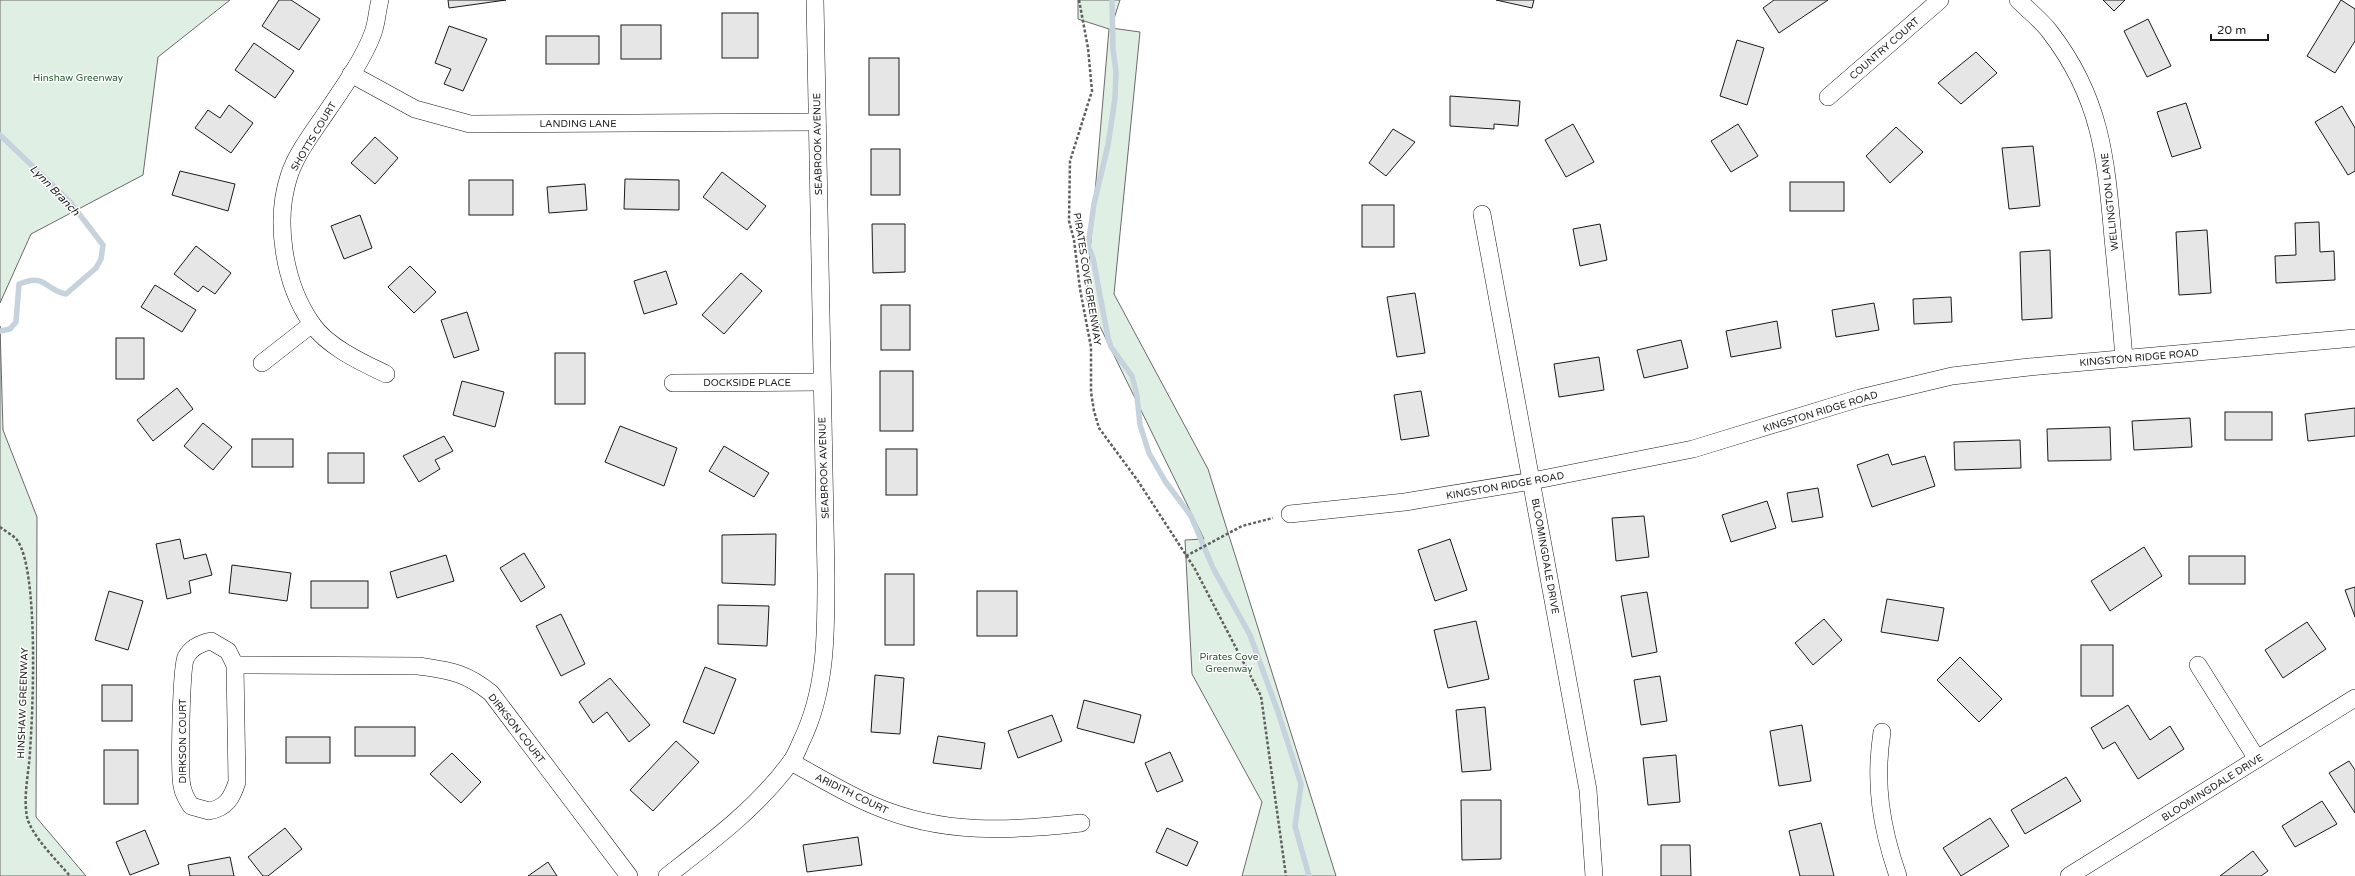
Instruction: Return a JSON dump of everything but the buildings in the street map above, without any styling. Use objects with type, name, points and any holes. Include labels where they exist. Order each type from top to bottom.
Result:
[{"type":"street","name":"SHOTTS COURT","points":[[380,0],[373,33],[351,74],[300,153],[289,175],[284,197],[282,220],[285,254],[295,292],[312,324],[337,346],[386,374]]},
{"type":"street","name":"SEABROOK AVENUE","points":[[667,876],[731,826],[760,799],[791,762],[809,726],[818,697],[824,661],[826,575],[821,382],[815,0]]},
{"type":"street","name":"COUNTRY COURT","points":[[1828,97],[1940,0]]},
{"type":"street","name":"WELLINGTON LANE","points":[[2018,0],[2050,31],[2073,66],[2088,98],[2098,125],[2107,172],[2124,359]]},
{"type":"street","name":"LANDING LANE","points":[[351,74],[415,109],[470,124],[817,122]]},
{"type":"street","name":"BLOOMINGDALE DRIVE","points":[[1482,214],[1588,790],[1594,876]]},
{"type":"street","points":[[262,362],[312,324]]},
{"type":"street","name":"KINGSTON RIDGE ROAD","points":[[1290,514],[1405,502],[1532,481],[1693,449],[1860,398],[1921,382],[1986,371],[2355,338]]},
{"type":"street","name":"DOCKSIDE PLACE","points":[[673,383],[821,382]]},
{"type":"street","name":"DIRKSON COURT","points":[[211,641],[228,651],[235,665],[237,782],[230,800],[226,804],[216,810],[199,810],[191,806],[182,786],[183,675],[185,658],[192,649],[204,642],[211,641]]},
{"type":"street","name":"DIRKSON COURT","points":[[235,665],[419,666],[446,670],[473,678],[491,693],[629,876]]},
{"type":"street","points":[[2198,665],[2257,759]]},
{"type":"street","name":"BLOOMINGDALE DRIVE","points":[[2069,876],[2355,698]]},
{"type":"street","points":[[1882,732],[1878,762],[1879,793],[1889,850],[1898,876]]},
{"type":"street","name":"ARIDITH COURT","points":[[791,762],[874,806],[922,821],[954,827],[987,830],[1021,830],[1081,823]]},
{"type":"path","name":"PIRATES COVE GREENWAY","points":[[1079,0],[1090,56],[1092,91],[1070,161],[1069,221],[1074,240],[1080,289],[1091,347],[1091,392],[1094,411],[1099,428],[1138,481],[1186,556],[1261,696],[1286,876]]},
{"type":"path","points":[[1186,556],[1242,526],[1290,514]]},
{"type":"path","name":"HINSHAW GREENWAY","points":[[0,527],[17,539],[26,562],[31,588],[31,717],[30,751],[26,786],[28,818],[46,849],[70,876]]},
{"type":"green space","name":"Hinshaw Greenway","points":[[0,0],[230,0],[158,57],[143,175],[31,234],[0,303]]},
{"type":"green space","name":"Pirates Cove Greenway","points":[[1078,0],[1120,0],[1111,28],[1140,32],[1114,294],[1208,469],[1336,876],[1242,876],[1262,802],[1192,674],[1185,540],[1204,539],[1086,298],[1109,29],[1078,19]]},
{"type":"green space","points":[[0,326],[3,430],[37,517],[36,817],[86,876],[0,876]]},
{"type":"waterway","points":[[1112,0],[1113,49],[1116,72],[1115,98],[1108,145],[1094,204],[1088,246],[1093,258],[1108,338],[1111,347],[1132,376],[1137,396],[1140,425],[1149,453],[1165,481],[1191,516],[1213,568],[1250,635],[1278,712],[1301,784],[1295,826],[1309,876]]},
{"type":"waterway","name":"Lynn Branch","points":[[0,135],[70,202],[103,245],[101,259],[96,268],[66,294],[59,292],[40,281],[35,280],[19,284],[16,322],[10,329],[0,331]]}]
